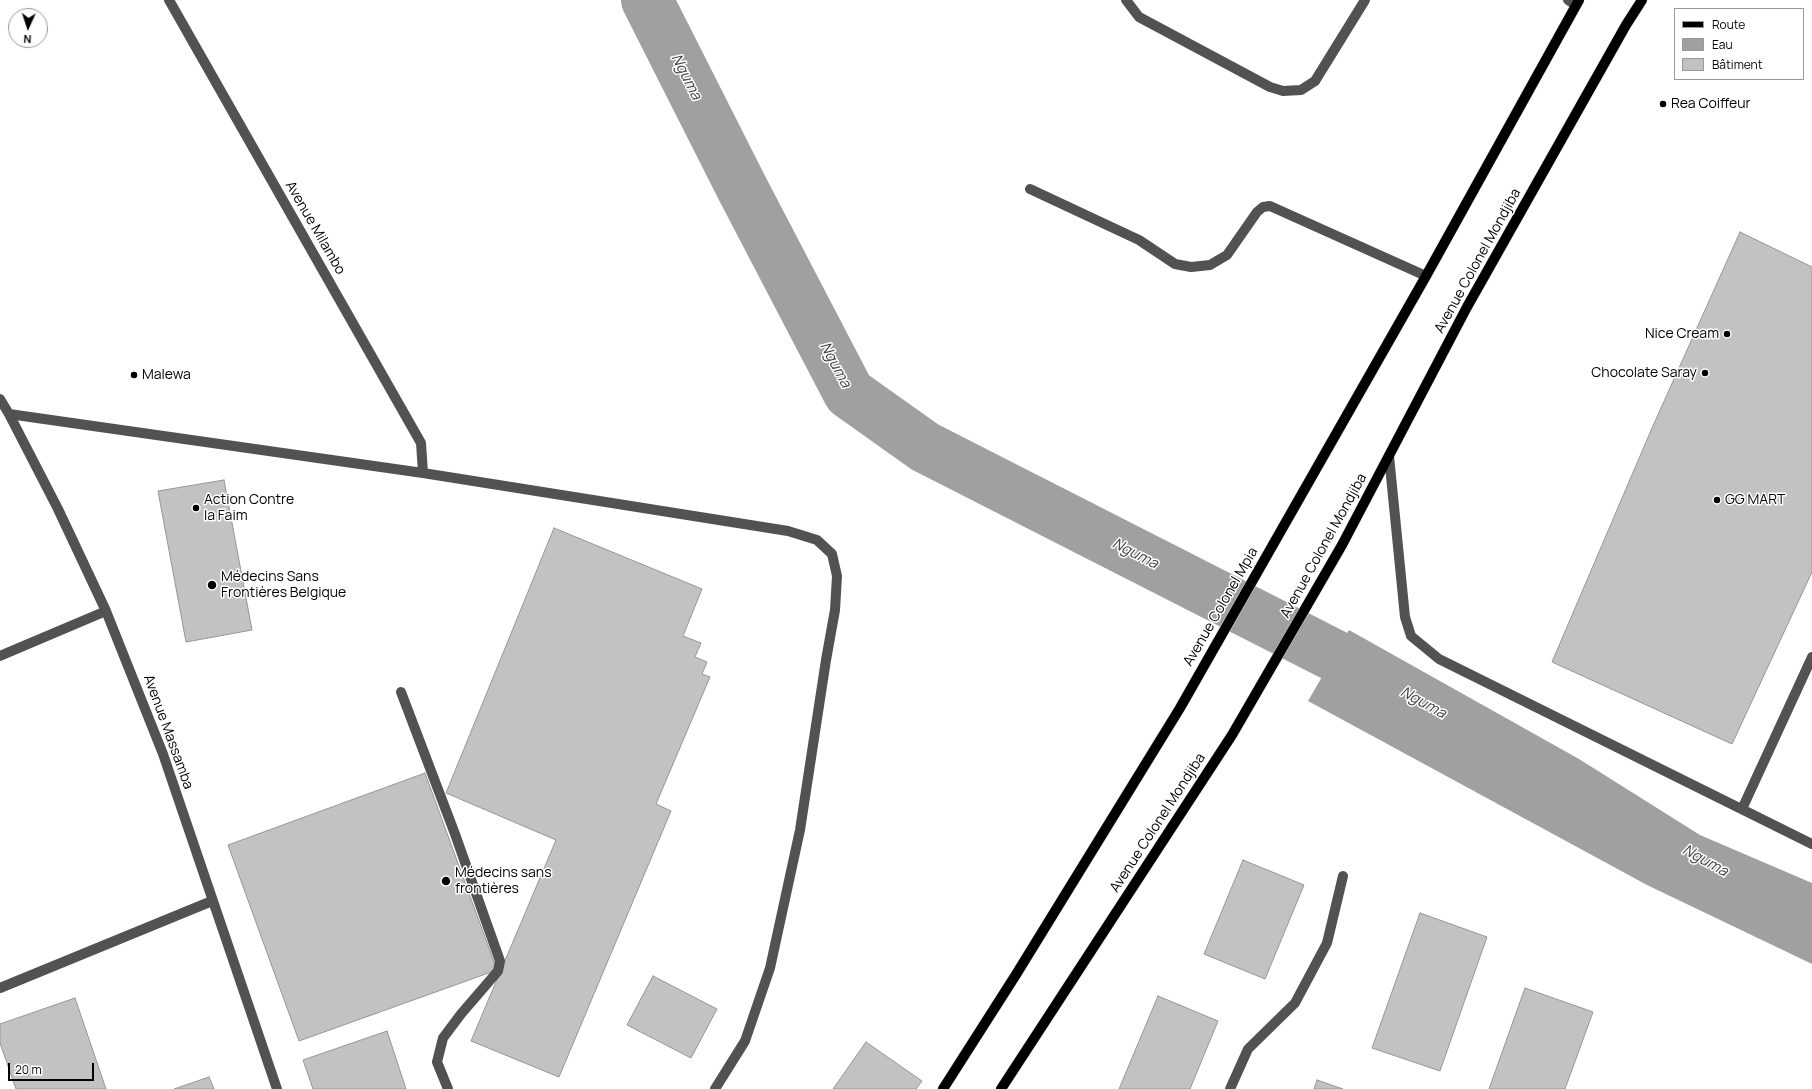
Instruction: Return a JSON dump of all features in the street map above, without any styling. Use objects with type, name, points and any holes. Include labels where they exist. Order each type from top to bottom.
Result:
[{"type":"main road","name":"Avenue Colonel Mondjiba","points":[[1001,1089],[1232,735],[1342,545],[1467,307],[1642,0]]},
{"type":"main road","points":[[1426,276],[1574,2]]},
{"type":"main road","name":"Avenue Colonel Mpia","points":[[943,1089],[1017,973],[1180,708],[1426,276]]},
{"type":"street","name":"Avenue Milambo","points":[[169,0],[421,443],[423,473]]},
{"type":"street","points":[[1126,0],[1139,17],[1270,87],[1283,91],[1301,90],[1316,81],[1365,0]]},
{"type":"street","points":[[1030,189],[1139,240],[1175,264],[1191,267],[1210,265],[1216,262],[1227,255],[1257,212],[1263,207],[1270,206],[1426,276]]},
{"type":"street","name":"Avenue Massamba","points":[[0,400],[9,414],[58,509],[106,611],[163,754],[277,1089]]},
{"type":"street","points":[[9,414],[423,473],[788,531],[817,540],[832,554],[837,576],[835,610],[799,838],[770,968],[745,1041],[715,1089]]},
{"type":"street","points":[[1389,456],[1405,617],[1410,636],[1439,659],[1812,844]]},
{"type":"street","points":[[0,656],[106,611]]},
{"type":"street","points":[[1742,809],[1812,657]]},
{"type":"street","points":[[401,692],[455,834],[500,961],[498,971],[461,1014],[443,1038],[437,1062],[448,1089]]},
{"type":"street","points":[[1230,1089],[1248,1049],[1295,1003],[1327,943],[1343,876]]},
{"type":"street","points":[[0,988],[212,901]]},
{"type":"water","points":[[1349,630],[1579,759],[1700,835],[1812,883],[1812,964],[1647,885],[1308,701]]},
{"type":"building","name":"GG MART","points":[[1740,232],[1812,267],[1812,572],[1732,744],[1552,662],[1652,428]]},
{"type":"building","points":[[224,480],[252,630],[186,642],[158,491]]},
{"type":"building","points":[[554,528],[702,589],[683,636],[701,643],[695,657],[707,662],[702,674],[710,677],[656,804],[671,811],[559,1077],[471,1041],[556,840],[446,793]]},
{"type":"building","points":[[425,773],[497,970],[299,1041],[228,845]]},
{"type":"building","points":[[1243,860],[1304,885],[1265,979],[1204,954]]},
{"type":"building","points":[[1420,913],[1487,937],[1440,1071],[1372,1048]]},
{"type":"building","points":[[653,976],[717,1009],[691,1058],[627,1025]]},
{"type":"building","points":[[1525,988],[1593,1012],[1565,1089],[1489,1089]]},
{"type":"building","points":[[1158,996],[1218,1021],[1190,1089],[1119,1089]]},
{"type":"building","points":[[75,998],[106,1089],[16,1089],[0,1043],[0,1024]]},
{"type":"building","points":[[387,1031],[406,1089],[313,1089],[303,1060]]},
{"type":"building","points":[[866,1042],[922,1081],[916,1089],[833,1089]]},
{"type":"building","points":[[209,1077],[214,1089],[174,1089]]},
{"type":"building","points":[[1317,1080],[1343,1089],[1314,1089]]},
{"type":"waterway","name":"Nguma","points":[[647,0],[742,188],[849,393],[925,447],[1398,688]]},
{"type":"place","name":"Rea Coiffeur","points":[[1663,104]]},
{"type":"place","name":"Nice Cream","points":[[1727,334]]},
{"type":"place","name":"Chocolate Saray","points":[[1705,373]]},
{"type":"place","name":"Malewa","points":[[134,375]]},
{"type":"place","name":"GG MART","points":[[1717,500]]},
{"type":"place","name":"Action Contre la Faim","points":[[196,508]]},
{"type":"place","name":"Médecins Sans Frontières Belgique","points":[[212,585]]},
{"type":"place","name":"Médecins sans frontières","points":[[446,881]]}]
